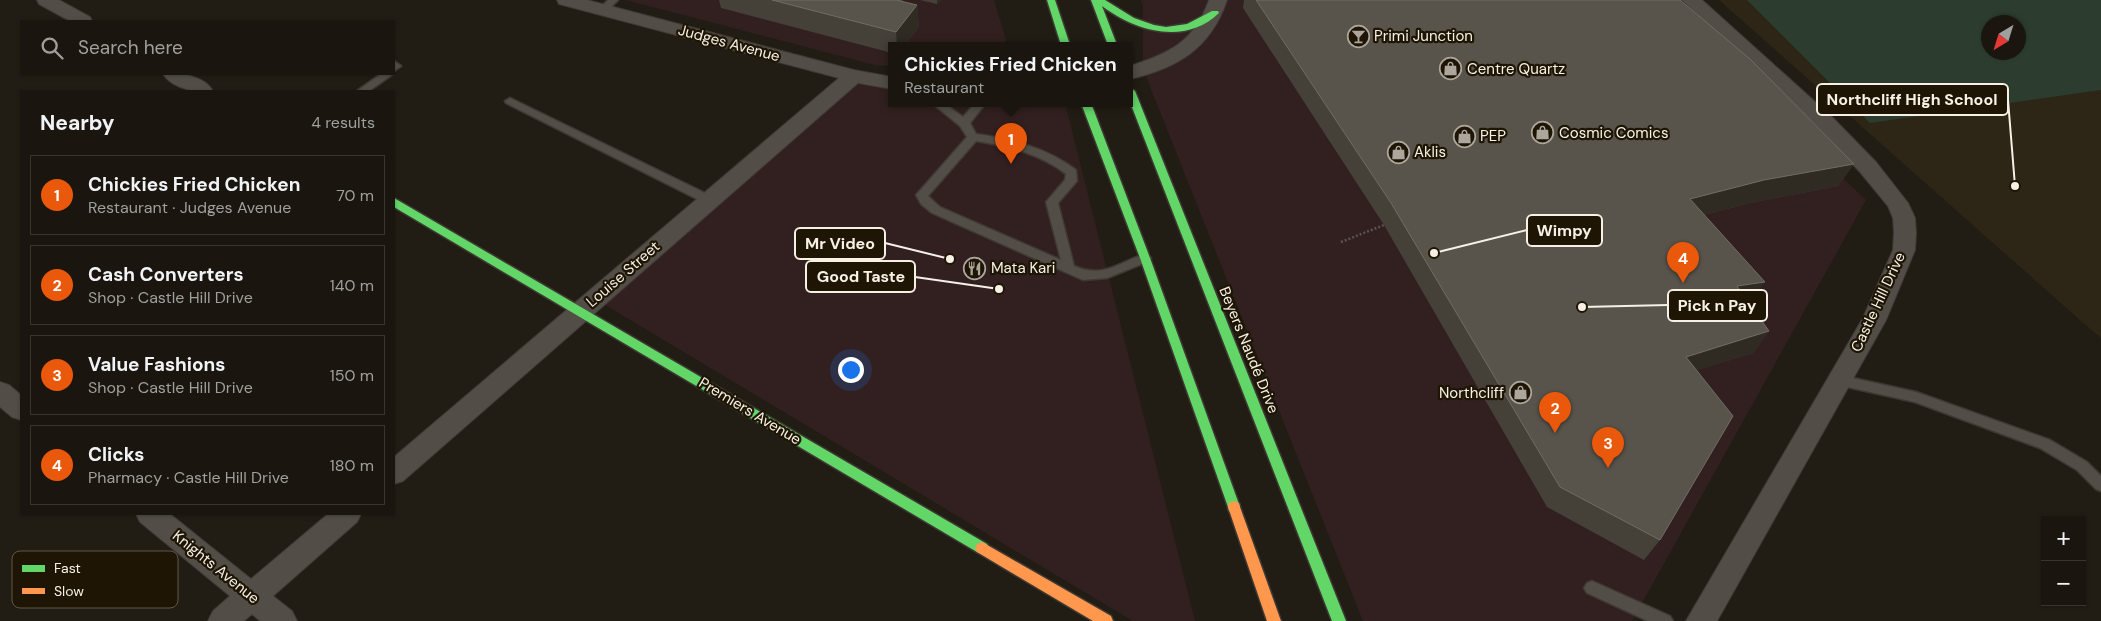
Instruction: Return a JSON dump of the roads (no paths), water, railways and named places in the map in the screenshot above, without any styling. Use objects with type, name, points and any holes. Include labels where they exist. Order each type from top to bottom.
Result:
[{"type":"main road","points":[[1051,0],[1065,42]]},
{"type":"main road","points":[[1095,0],[1111,42]]},
{"type":"main road","points":[[1099,0],[1114,12],[1133,23],[1162,29],[1189,26],[1216,6]]},
{"type":"main road","name":"Beyers Naudé Drive","points":[[1133,99],[1338,621]]},
{"type":"main road","points":[[1088,107],[1145,258],[1274,621]]},
{"type":"main road","name":"Premiers Avenue","points":[[395,203],[1106,621]]},
{"type":"street","points":[[46,0],[81,20]]},
{"type":"street","name":"Judges Avenue","points":[[566,0],[608,5],[854,76],[888,82]]},
{"type":"street","name":"Castle Hill Drive","points":[[1691,0],[1826,123],[1862,160],[1897,203],[1904,218],[1904,250],[1874,320],[1701,621]]},
{"type":"street","points":[[1133,72],[1173,56],[1194,44],[1208,29],[1216,6]]},
{"type":"street","points":[[175,75],[201,90]]},
{"type":"street","name":"Louise Street","points":[[395,472],[854,76]]},
{"type":"street","points":[[0,392],[20,409]]},
{"type":"street","name":"Knights Avenue","points":[[151,515],[282,621]]},
{"type":"street","points":[[223,621],[346,515]]},
{"type":"lane","points":[[364,90],[386,75]]},
{"type":"lane","points":[[510,101],[709,200]]},
{"type":"lane","points":[[942,107],[964,123],[973,137],[1016,144],[1069,170],[1073,176],[1072,181],[1052,202],[1069,269]]},
{"type":"lane","points":[[964,123],[978,107]]},
{"type":"lane","points":[[973,137],[922,195],[924,201],[936,210],[1083,275],[1108,275],[1145,258]]},
{"type":"lane","points":[[1839,380],[1916,397],[2045,444],[2082,466],[2101,485]]},
{"type":"lane","points":[[1592,588],[1665,621]]},
{"type":"place","name":"Primi Junction","points":[[1358,36]]},
{"type":"place","name":"Centre Quartz","points":[[1451,69]]},
{"type":"place","name":"Cosmic Comics","points":[[1543,133]]},
{"type":"place","name":"PEP","points":[[1464,136]]},
{"type":"place","name":"Aklis","points":[[1398,152]]},
{"type":"place","name":"Chickies Fried Chicken","points":[[1011,164]]},
{"type":"place","name":"Northcliff High School","points":[[2015,186]]},
{"type":"place","name":"Wimpy","points":[[1434,253]]},
{"type":"place","name":"Mr Video","points":[[950,259]]},
{"type":"place","name":"Mata Kari","points":[[975,268]]},
{"type":"place","name":"Clicks","points":[[1683,283]]},
{"type":"place","name":"Good Taste","points":[[999,289]]},
{"type":"place","name":"Pick n Pay","points":[[1582,307]]},
{"type":"place","name":"Northcliff","points":[[1520,393]]},
{"type":"place","name":"Cash Converters","points":[[1555,433]]},
{"type":"place","name":"Value Fashions","points":[[1608,468]]}]
